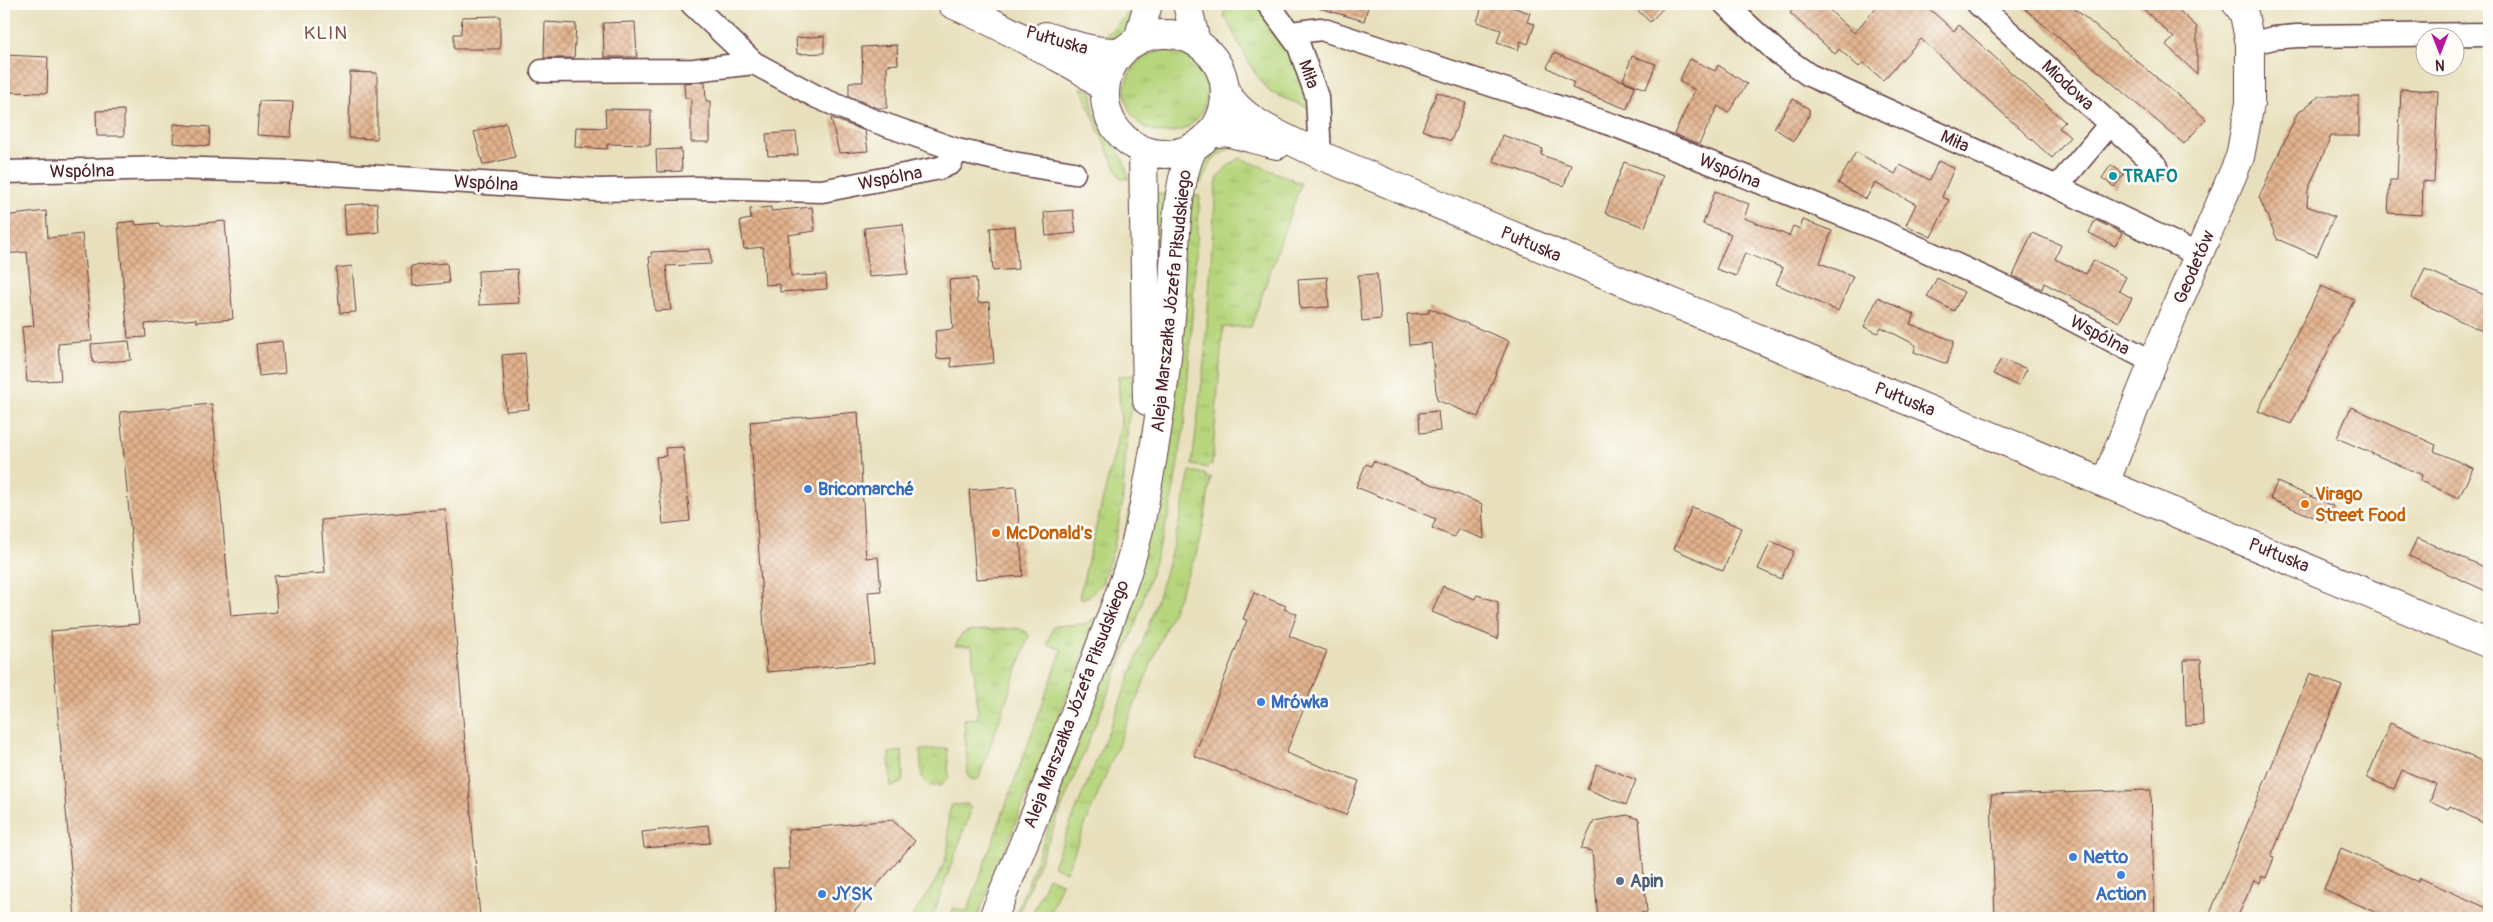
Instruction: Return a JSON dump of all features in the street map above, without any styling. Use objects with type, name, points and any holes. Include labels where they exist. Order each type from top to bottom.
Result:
[{"type":"main road","name":"Pułtuska","points":[[952,4],[993,21],[1085,49],[1104,53],[1130,46]]},
{"type":"main road","points":[[1130,46],[1148,36],[1168,34],[1196,42],[1214,58],[1220,68],[1225,91],[1221,114],[1202,140],[1169,154],[1143,150],[1133,145],[1117,131],[1107,112],[1105,91],[1110,70],[1130,46],[1148,4]]},
{"type":"main road","points":[[1187,4],[1196,42]]},
{"type":"main road","name":"Geodetów","points":[[2105,483],[2153,362],[2240,157],[2250,103],[2250,44],[2244,14],[2237,4]]},
{"type":"main road","name":"Pułtuska","points":[[993,21],[1078,68],[1096,80],[1105,91]]},
{"type":"main road","name":"Pułtuska","points":[[1225,91],[1236,108],[1320,155],[2489,644]]},
{"type":"main road","name":"Pułtuska","points":[[1202,140],[1226,132],[1320,155]]},
{"type":"main road","name":"Aleja Marszałka Józefa Piłsudskiego","points":[[994,918],[1116,602],[1139,528],[1161,414],[1181,188],[1187,160],[1202,140]]},
{"type":"main road","name":"Aleja Marszałka Józefa Piłsudskiego","points":[[1143,150],[1147,486]]},
{"type":"street","name":"Wspólna","points":[[692,4],[754,63],[818,97],[957,150],[1013,163],[1074,173]]},
{"type":"street","name":"Miła","points":[[1268,4],[1299,46],[1317,97],[1320,155]]},
{"type":"street","name":"Miła","points":[[1725,4],[1778,53],[1809,75],[2057,187],[2199,256]]},
{"type":"street","name":"Miodowa","points":[[1978,4],[2157,167]]},
{"type":"street","name":"Wspólna","points":[[1290,33],[1321,29],[1616,126],[1882,232],[2040,303],[2153,362]]},
{"type":"street","points":[[2250,44],[2273,38],[2298,36],[2489,34]]},
{"type":"street","points":[[542,71],[694,70],[754,63]]},
{"type":"street","points":[[2057,187],[2110,124]]},
{"type":"street","name":"Wspólna","points":[[4,172],[169,168],[299,172],[598,190],[697,188],[822,192],[940,168],[951,163],[957,150]]},
{"type":"green space","points":[[1225,4],[1261,4],[1292,48],[1311,109],[1270,92],[1254,72],[1224,15]]},
{"type":"green space","points":[[1133,8],[1128,25],[1122,35],[1112,40],[1095,42],[1100,36],[1109,33]]},
{"type":"green space","points":[[1166,51],[1182,55],[1195,63],[1203,76],[1207,92],[1203,108],[1195,121],[1182,129],[1166,133],[1150,129],[1137,121],[1129,108],[1125,92],[1129,76],[1137,63],[1150,55]]},
{"type":"green space","points":[[1081,87],[1092,91],[1097,120],[1118,150],[1126,168],[1128,179],[1121,179]]},
{"type":"green space","points":[[1218,144],[1233,146],[1212,160],[1201,183],[1189,183],[1202,154]]},
{"type":"green space","points":[[1240,158],[1301,183],[1251,327],[1223,327],[1212,465],[1208,464],[1207,468],[1192,465],[1205,354],[1216,184],[1225,168]]},
{"type":"green space","points":[[1151,193],[1165,194],[1158,308]]},
{"type":"green space","points":[[1188,195],[1200,196],[1185,422],[1169,515],[1134,629],[1017,918],[1014,918],[1035,865],[1096,690]]},
{"type":"green space","points":[[1135,375],[1136,387],[1128,422],[1122,507],[1113,550],[1102,583],[1090,596],[1080,599],[1121,425],[1118,376]]},
{"type":"green space","points":[[1190,471],[1205,474],[1206,477],[1211,478],[1203,527],[1196,554],[1066,872],[1053,866],[1113,721],[1149,623],[1179,522]]},
{"type":"green space","points":[[1095,618],[1098,620],[977,918],[949,918],[954,908],[967,912],[1062,650],[1047,644],[1054,626],[1084,624]]},
{"type":"green space","points":[[1018,628],[1027,632],[1029,636],[979,778],[974,780],[968,777],[964,719],[978,718],[972,646],[955,646],[961,635],[968,631]]},
{"type":"green space","points":[[947,748],[949,777],[940,786],[930,786],[922,778],[920,750]]},
{"type":"green space","points":[[902,751],[903,779],[902,782],[891,788],[889,753]]},
{"type":"green space","points":[[968,804],[971,809],[969,816],[933,915],[941,918],[911,918],[932,887],[944,863],[948,848],[948,816],[952,805]]},
{"type":"green space","points":[[1048,877],[1062,883],[1048,918],[1031,918]]},
{"type":"building","points":[[1320,4],[1369,4],[1364,21],[1319,8]]},
{"type":"building","points":[[1483,4],[1502,4],[1530,13],[1527,22],[1535,24],[1528,44],[1521,41],[1518,50],[1497,43],[1501,30],[1477,22]]},
{"type":"building","points":[[1631,4],[1667,4],[1650,22]]},
{"type":"building","points":[[1798,4],[1823,4],[1854,33],[1879,4],[1924,4],[1954,31],[1959,25],[1978,42],[2065,122],[2059,128],[2070,137],[2052,158],[1921,39],[1883,80],[1863,63],[1859,67],[1839,49],[1835,54],[1790,13]]},
{"type":"building","points":[[2019,4],[2069,4],[2206,119],[2184,144]]},
{"type":"building","points":[[2138,4],[2172,4],[2197,27],[2197,74],[2166,45],[2174,38]]},
{"type":"building","points":[[500,16],[500,49],[454,49],[454,34],[461,34],[462,17]]},
{"type":"building","points":[[545,22],[576,24],[574,58],[544,58]]},
{"type":"building","points":[[635,22],[637,57],[604,57],[603,23]]},
{"type":"building","points":[[824,36],[824,53],[797,54],[796,38]]},
{"type":"building","points":[[897,45],[898,64],[887,65],[887,108],[877,108],[849,96],[849,82],[863,82],[862,47]]},
{"type":"building","points":[[1554,53],[1635,86],[1627,109],[1572,88],[1574,83],[1547,67]]},
{"type":"building","points":[[4,55],[48,57],[47,93],[4,92]]},
{"type":"building","points":[[1632,56],[1656,64],[1646,89],[1623,80]]},
{"type":"building","points":[[1690,59],[1715,71],[1718,65],[1747,84],[1728,113],[1718,106],[1699,144],[1674,134],[1695,90],[1679,81]]},
{"type":"building","points":[[350,72],[377,73],[377,139],[349,138]]},
{"type":"building","points":[[705,82],[706,101],[710,101],[710,142],[691,142],[691,98],[685,98],[684,83]]},
{"type":"building","points":[[2401,89],[2438,91],[2434,182],[2423,181],[2422,215],[2388,213],[2390,180],[2397,180]]},
{"type":"building","points":[[1437,92],[1466,103],[1451,141],[1422,130]]},
{"type":"building","points":[[2319,96],[2359,96],[2359,136],[2331,136],[2308,190],[2307,206],[2334,217],[2317,256],[2277,239],[2259,197],[2297,114]]},
{"type":"building","points":[[1793,99],[1809,109],[1809,115],[1794,141],[1774,128]]},
{"type":"building","points":[[259,101],[293,102],[291,137],[257,135]]},
{"type":"building","points":[[605,109],[651,110],[650,145],[607,144],[607,149],[575,147],[576,127],[606,128]]},
{"type":"building","points":[[124,110],[124,136],[97,136],[96,111]]},
{"type":"building","points":[[831,118],[865,131],[868,151],[839,153]]},
{"type":"building","points":[[506,123],[515,157],[483,165],[474,132]]},
{"type":"building","points":[[174,124],[210,127],[209,146],[173,143]]},
{"type":"building","points":[[796,132],[798,155],[768,156],[766,134]]},
{"type":"building","points":[[1502,135],[1543,149],[1541,155],[1571,165],[1564,186],[1493,161]]},
{"type":"building","points":[[681,149],[682,171],[657,172],[656,150]]},
{"type":"building","points":[[1856,152],[1895,174],[1900,165],[1930,180],[1938,161],[1954,168],[1942,197],[1949,200],[1931,237],[1906,225],[1916,204],[1875,183],[1866,199],[1838,183]]},
{"type":"building","points":[[1624,162],[1663,176],[1645,227],[1605,213]]},
{"type":"building","name":"TRAFO","points":[[2111,165],[2124,174],[2114,187],[2102,178]]},
{"type":"building","points":[[1715,191],[1749,204],[1744,218],[1789,236],[1793,226],[1800,229],[1803,220],[1832,231],[1820,263],[1853,276],[1838,311],[1776,284],[1783,268],[1745,253],[1736,276],[1716,269],[1731,234],[1703,224]]},
{"type":"building","points":[[377,203],[379,232],[346,235],[344,205]]},
{"type":"building","points":[[771,207],[771,211],[812,207],[815,231],[788,235],[791,276],[826,275],[827,289],[780,292],[780,284],[765,285],[763,247],[744,249],[740,221],[751,219],[750,209]]},
{"type":"building","points":[[1073,210],[1076,233],[1046,236],[1044,212]]},
{"type":"building","points":[[46,211],[48,238],[82,234],[92,341],[58,344],[61,380],[27,382],[22,327],[34,326],[27,252],[4,254],[4,216]]},
{"type":"building","points":[[2095,220],[2122,233],[2115,246],[2089,233]]},
{"type":"building","points":[[135,221],[136,225],[159,223],[160,227],[225,221],[233,319],[196,322],[196,319],[145,324],[146,337],[128,338],[118,223]]},
{"type":"building","points":[[903,224],[908,274],[869,277],[864,228]]},
{"type":"building","points":[[1015,226],[1018,269],[993,271],[990,228]]},
{"type":"building","points":[[2032,233],[2061,245],[2055,259],[2086,274],[2094,260],[2126,277],[2119,291],[2132,298],[2119,322],[2044,283],[2042,289],[2013,276]]},
{"type":"building","points":[[710,249],[711,264],[666,266],[671,310],[655,311],[649,257],[652,257],[651,252]]},
{"type":"building","points":[[447,263],[449,283],[413,286],[411,266]]},
{"type":"building","points":[[352,266],[356,312],[340,313],[336,268]]},
{"type":"building","points":[[517,269],[519,303],[479,305],[478,271]]},
{"type":"building","points":[[2425,269],[2489,297],[2489,334],[2411,298]]},
{"type":"building","points":[[1377,274],[1381,319],[1362,321],[1358,275]]},
{"type":"building","points":[[1327,277],[1329,307],[1300,309],[1298,279]]},
{"type":"building","points":[[976,278],[978,303],[989,302],[994,363],[951,367],[951,358],[937,359],[935,331],[953,329],[949,280]]},
{"type":"building","points":[[1937,278],[1964,292],[1954,311],[1927,297]]},
{"type":"building","points":[[2321,286],[2354,300],[2291,424],[2258,411]]},
{"type":"building","points":[[1878,297],[1915,315],[1910,324],[1954,341],[1947,364],[1914,352],[1916,345],[1881,327],[1878,333],[1864,327]]},
{"type":"building","points":[[1429,308],[1509,341],[1478,417],[1437,400],[1431,343],[1409,345],[1407,314],[1429,313]]},
{"type":"building","points":[[129,341],[131,360],[93,363],[91,344]]},
{"type":"building","points":[[282,341],[285,373],[259,376],[256,344]]},
{"type":"building","points":[[525,353],[529,409],[506,411],[502,355]]},
{"type":"building","points":[[2001,359],[2027,369],[2018,386],[1993,374]]},
{"type":"building","points":[[212,404],[231,616],[277,612],[274,576],[325,573],[321,520],[445,509],[480,917],[75,918],[51,631],[139,624],[120,412]]},
{"type":"building","points":[[2351,407],[2436,445],[2434,451],[2473,468],[2459,498],[2420,481],[2422,475],[2337,438]]},
{"type":"building","points":[[1438,411],[1440,431],[1420,433],[1419,413]]},
{"type":"building","name":"Bricomarché","points":[[858,412],[866,558],[878,557],[881,591],[868,592],[874,663],[767,672],[750,422]]},
{"type":"building","points":[[683,447],[690,521],[663,524],[656,457],[666,456],[665,448]]},
{"type":"building","points":[[1373,461],[1482,504],[1484,539],[1458,529],[1454,537],[1432,528],[1436,519],[1356,487],[1366,464],[1371,466]]},
{"type":"building","points":[[2277,482],[2333,506],[2326,522],[2270,499]]},
{"type":"building","name":"McDonald's","points":[[1016,487],[1023,576],[976,579],[969,490]]},
{"type":"building","points":[[1692,507],[1741,528],[1723,571],[1674,549]]},
{"type":"building","points":[[2417,538],[2489,569],[2489,581],[2486,591],[2409,556]]},
{"type":"building","points":[[1771,541],[1794,551],[1781,579],[1758,569]]},
{"type":"building","points":[[1443,586],[1475,599],[1477,595],[1498,602],[1498,639],[1432,612]]},
{"type":"building","name":"Mrówka","points":[[1254,593],[1286,606],[1284,609],[1297,614],[1289,636],[1327,651],[1286,753],[1359,781],[1346,815],[1194,756],[1247,620],[1243,619]]},
{"type":"building","points":[[2184,660],[2201,660],[2203,725],[2186,726]]},
{"type":"building","points":[[2310,673],[2342,686],[2271,857],[2274,858],[2266,878],[2262,876],[2260,883],[2254,880],[2237,918],[2208,918]]},
{"type":"building","points":[[2390,723],[2489,764],[2489,826],[2450,806],[2448,809],[2430,801],[2436,784],[2402,770],[2394,789],[2367,778]]},
{"type":"building","points":[[1597,764],[1636,780],[1626,805],[1587,789]]},
{"type":"building","name":"Netto","points":[[2151,790],[2155,918],[1995,918],[1991,795]]},
{"type":"building","name":"Apin","points":[[1627,815],[1639,819],[1647,912],[1629,914],[1630,918],[1598,918],[1592,851],[1581,849],[1594,821]]},
{"type":"building","name":"JYSK","points":[[892,820],[915,841],[849,918],[777,918],[773,869],[790,869],[788,830]]},
{"type":"building","points":[[708,825],[710,843],[644,848],[642,832]]},
{"type":"building","points":[[2341,848],[2418,882],[2420,878],[2489,909],[2489,918],[2388,918],[2324,889]]},
{"type":"place","name":"TRAFO","points":[[2113,176]]},
{"type":"place","name":"Bricomarché","points":[[808,489]]},
{"type":"place","name":"Virago Street Food","points":[[2305,504]]},
{"type":"place","name":"McDonald's","points":[[996,533]]},
{"type":"place","name":"Mrówka","points":[[1261,702]]},
{"type":"place","name":"Netto","points":[[2073,857]]},
{"type":"place","name":"Action","points":[[2121,875]]},
{"type":"place","name":"Apin","points":[[1620,881]]},
{"type":"place","name":"JYSK","points":[[822,894]]},
{"type":"district","name":"KLIN","points":[[326,32]]}]
